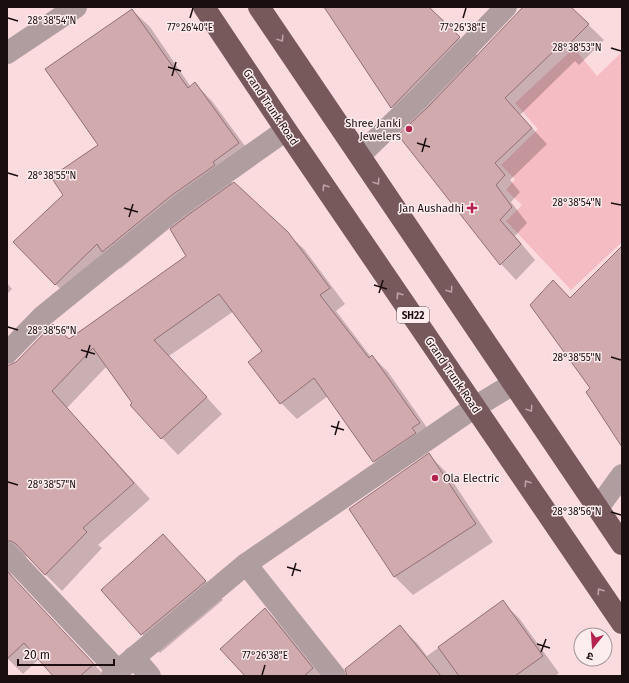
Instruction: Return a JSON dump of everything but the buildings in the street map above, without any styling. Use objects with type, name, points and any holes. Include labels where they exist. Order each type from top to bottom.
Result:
[{"type":"highway","name":"Grand Trunk Road","points":[[204,7],[286,130],[622,623]]},
{"type":"highway","points":[[259,7],[622,544]]},
{"type":"street","points":[[360,155],[420,97],[506,7]]},
{"type":"street","points":[[7,54],[64,10]]},
{"type":"street","points":[[7,353],[43,316],[174,210],[286,130]]},
{"type":"street","points":[[121,668],[246,564],[475,407],[513,384]]},
{"type":"street","points":[[598,508],[622,475]]},
{"type":"street","points":[[7,553],[121,668],[150,676]]},
{"type":"street","points":[[246,564],[335,676]]},
{"type":"shaded area","points":[[574,48],[597,76],[622,52],[622,242],[571,290],[506,221],[522,205],[506,190],[515,179],[501,165],[538,129],[515,103]]},
{"type":"place","name":"Shree Janki Jewelers","points":[[409,129]]},
{"type":"place","name":"Jan Aushadhi","points":[[472,208]]},
{"type":"place","name":"Ola Electric","points":[[435,478]]}]
